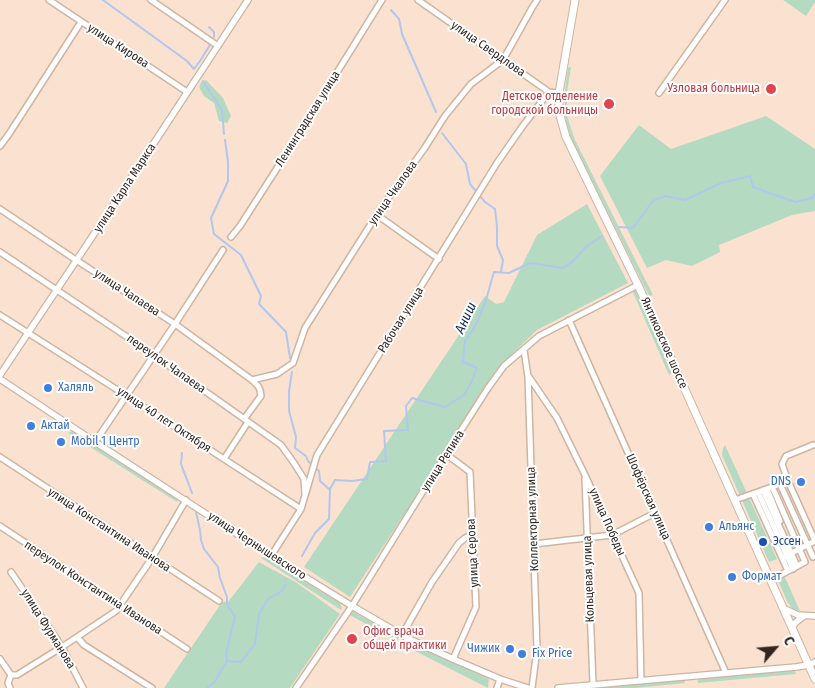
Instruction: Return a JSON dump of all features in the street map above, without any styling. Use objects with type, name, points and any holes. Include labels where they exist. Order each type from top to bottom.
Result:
[{"type":"main road","name":"Янтиковское шоссе","points":[[575,0],[559,93],[559,112],[566,137],[638,285],[783,608],[812,663],[815,679]]},
{"type":"street","name":"улица Кирова","points":[[49,0],[188,92]]},
{"type":"street","points":[[151,0],[218,46]]},
{"type":"street","name":"улица Карла Маркса","points":[[0,375],[248,0]]},
{"type":"street","name":"Ленинградская улица","points":[[231,237],[290,148],[382,0]]},
{"type":"street","name":"улица Свердлова","points":[[418,0],[549,92],[559,93]]},
{"type":"street","name":"улица Чкалова","points":[[252,380],[277,374],[293,363],[305,328],[377,215],[445,116],[471,84],[503,60],[537,0]]},
{"type":"street","points":[[658,93],[725,0]]},
{"type":"street","points":[[0,146],[81,22]]},
{"type":"street","name":"Рабочая улица","points":[[271,556],[301,509],[317,455],[497,163],[549,92]]},
{"type":"street","name":"улица Чапаева","points":[[0,208],[175,324],[252,380]]},
{"type":"street","points":[[377,215],[439,259]]},
{"type":"street","points":[[95,442],[224,250]]},
{"type":"street","name":"переулок Чапаева","points":[[0,252],[154,355],[281,445],[304,479],[305,498]]},
{"type":"street","name":"улица Репина","points":[[296,688],[352,606],[446,454],[504,366],[540,336],[638,285]]},
{"type":"street","name":"улица 40 лет Октября","points":[[0,315],[301,509]]},
{"type":"street","name":"Шофёрская улица","points":[[569,320],[726,673]]},
{"type":"street","name":"Коллекторная улица","points":[[524,350],[528,377],[537,650],[532,688]]},
{"type":"street","name":"улица Победы","points":[[528,377],[557,418],[639,593],[641,681]]},
{"type":"street","name":"улица Чернышевского","points":[[0,379],[271,556],[352,606],[402,635],[453,659],[500,679],[528,688]]},
{"type":"street","points":[[224,459],[261,396],[258,386],[252,380]]},
{"type":"street","points":[[796,566],[802,513],[782,464],[786,456],[813,445]]},
{"type":"street","name":"улица Серова","points":[[446,454],[470,472],[476,607],[453,659]]},
{"type":"street","name":"улица Константина Иванова","points":[[0,458],[219,602]]},
{"type":"street","name":"Кольцевая улица","points":[[585,475],[593,684]]},
{"type":"street","points":[[780,484],[802,513],[798,546]]},
{"type":"street","points":[[780,484],[773,524],[796,566]]},
{"type":"street","points":[[771,580],[814,557],[780,484]]},
{"type":"street","points":[[11,675],[17,675],[116,611],[152,558],[186,500]]},
{"type":"street","points":[[735,500],[773,524],[815,546]]},
{"type":"street","points":[[534,544],[612,535],[655,513]]},
{"type":"street","points":[[773,524],[802,513]]},
{"type":"street","points":[[773,524],[802,513]]},
{"type":"street","points":[[773,524],[802,513]]},
{"type":"street","points":[[773,524],[802,513]]},
{"type":"street","points":[[773,524],[802,513]]},
{"type":"street","points":[[773,524],[802,513]]},
{"type":"street","points":[[773,524],[802,513]]},
{"type":"street","points":[[773,524],[802,513]]},
{"type":"street","points":[[773,524],[802,513]]},
{"type":"street","points":[[796,566],[789,530],[802,513]]},
{"type":"street","points":[[773,524],[789,530],[798,546]]},
{"type":"street","points":[[773,524],[789,530]]},
{"type":"street","points":[[773,524],[789,530]]},
{"type":"street","points":[[773,524],[798,546]]},
{"type":"street","points":[[773,524],[798,546]]},
{"type":"street","points":[[773,524],[796,566]]},
{"type":"street","points":[[773,524],[796,566]]},
{"type":"street","name":"переулок Константина Иванова","points":[[0,526],[187,649]]},
{"type":"street","points":[[402,635],[432,582],[453,551],[459,543],[472,535]]},
{"type":"street","points":[[796,566],[815,550]]},
{"type":"street","name":"улица Фурманова","points":[[11,572],[62,647],[83,688]]},
{"type":"street","points":[[783,608],[804,616],[815,616]]},
{"type":"street","points":[[792,627],[804,616]]},
{"type":"street","points":[[77,637],[84,645],[152,688]]},
{"type":"street","points":[[0,659],[11,675],[9,686],[4,688]]},
{"type":"street","points":[[558,688],[726,673],[812,663]]},
{"type":"street","points":[[497,688],[500,679]]},
{"type":"green space","points":[[783,0],[815,0],[815,2],[806,16]]},
{"type":"green space","points":[[569,67],[571,67],[567,92],[567,116],[575,140],[653,295],[650,296],[648,294],[571,138],[565,117],[565,90]]},
{"type":"green space","points":[[206,80],[223,98],[231,116],[227,123],[219,121],[214,103],[204,96],[199,87],[201,82]]},
{"type":"green space","points":[[766,116],[815,149],[815,211],[792,215],[719,245],[720,252],[692,266],[666,260],[647,268],[600,176],[639,125],[671,149]]},
{"type":"green space","points":[[587,204],[628,283],[537,330],[504,362],[350,597],[304,567],[485,296],[496,304],[504,302],[537,235]]},
{"type":"green space","points":[[635,289],[671,372],[669,375],[632,290]]},
{"type":"green space","points":[[72,431],[177,498],[177,502],[68,433]]},
{"type":"green space","points":[[725,445],[777,559],[769,562],[762,546],[764,544],[761,538],[759,539],[722,455]]},
{"type":"green space","points":[[265,557],[340,603],[341,610],[261,558]]},
{"type":"green space","points":[[259,562],[297,583],[340,614],[290,688],[164,688],[222,602],[228,602]]},
{"type":"green space","points":[[784,575],[800,611],[793,610],[787,601],[777,578]]},
{"type":"green space","points":[[351,611],[399,637],[397,641],[348,614]]},
{"type":"green space","points":[[409,642],[489,679],[488,688],[407,647]]},
{"type":"green space","points":[[794,670],[796,674],[698,683],[698,678]]},
{"type":"green space","points":[[684,679],[685,683],[635,688],[586,688]]},
{"type":"waterway","points":[[103,0],[187,61],[194,69],[210,45]]},
{"type":"waterway","points":[[391,10],[399,19],[402,34],[436,112]]},
{"type":"waterway","points":[[209,27],[214,32],[214,37]]},
{"type":"waterway","points":[[203,81],[222,110],[224,134]]},
{"type":"waterway","points":[[442,133],[466,164],[470,184],[485,202],[495,209],[497,246],[503,260],[501,272]]},
{"type":"waterway","points":[[225,140],[228,181],[211,218],[214,234],[241,255],[261,296],[259,304],[286,332],[290,358]]},
{"type":"waterway","name":"Аниш","points":[[619,227],[633,228],[653,201],[665,196],[685,200],[721,183],[750,176],[753,187],[795,202],[812,198],[815,194]]},
{"type":"waterway","name":"Аниш","points":[[302,556],[315,533],[329,519],[330,489],[335,480],[352,481],[367,479],[370,462],[386,461],[384,431],[408,430],[406,406],[412,398],[445,407],[464,395],[477,368],[463,362],[465,341],[476,325],[494,272],[509,273],[530,263],[563,268],[572,262],[587,246],[602,236]]},
{"type":"waterway","points":[[292,372],[289,391],[289,411],[296,437],[295,448],[306,456],[308,461],[319,471],[320,481],[329,489]]},
{"type":"waterway","points":[[182,453],[181,464],[192,493]]},
{"type":"waterway","points":[[196,512],[204,549],[218,567],[227,597],[227,604],[235,617],[226,653],[227,661]]},
{"type":"waterway","name":"Аниш","points":[[207,688],[214,683],[227,661],[241,662],[255,644],[259,614],[268,599],[282,591],[286,584]]},
{"type":"place","name":"Узловая больница","points":[[771,89]]},
{"type":"place","name":"Детское отделение городской больницы","points":[[609,104]]},
{"type":"place","name":"Халяль","points":[[48,388]]},
{"type":"place","name":"Актай","points":[[31,426]]},
{"type":"place","name":"Mobil 1 Центр","points":[[61,442]]},
{"type":"place","name":"DNS","points":[[801,482]]},
{"type":"place","name":"Альянс","points":[[709,527]]},
{"type":"place","name":"Эссен","points":[[763,542]]},
{"type":"place","name":"Формат","points":[[732,577]]},
{"type":"place","name":"Офис врача общей практики","points":[[352,639]]},
{"type":"place","name":"Чижик","points":[[510,649]]},
{"type":"place","name":"Fix Price","points":[[522,654]]}]
